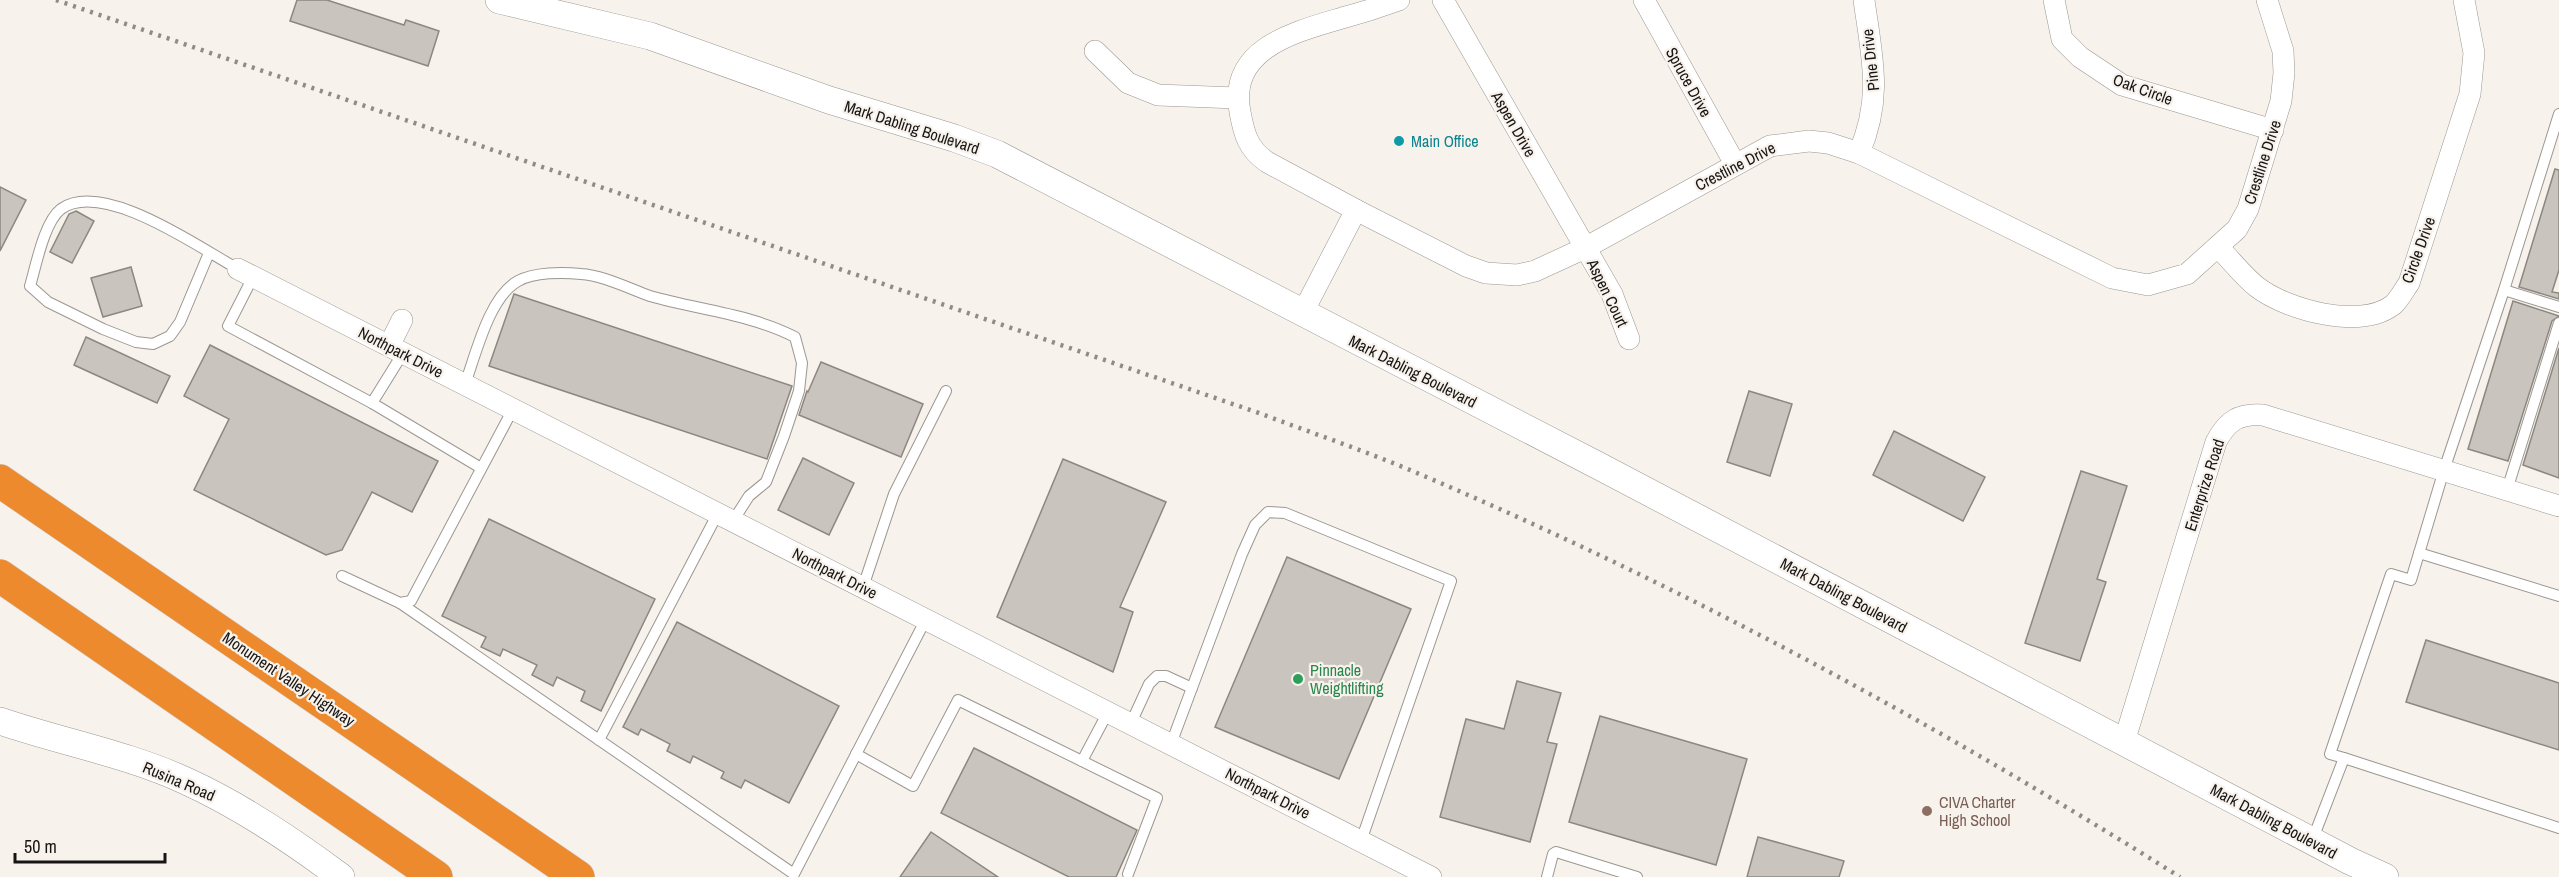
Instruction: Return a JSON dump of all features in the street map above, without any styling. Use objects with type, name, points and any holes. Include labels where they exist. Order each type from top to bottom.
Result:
[{"type":"highway","name":"Monument Valley Highway","points":[[0,481],[578,877]]},
{"type":"highway","points":[[0,576],[436,877]]},
{"type":"street","name":"Mark Dabling Boulevard","points":[[499,0],[528,5],[650,36],[829,100],[954,138],[997,154],[2385,877]]},
{"type":"street","points":[[1095,51],[1128,83],[1158,95],[1237,98],[1247,68],[1259,52],[1274,42],[1292,32],[1399,0]]},
{"type":"street","name":"Aspen Drive","points":[[1443,0],[1585,248]]},
{"type":"street","name":"Spruce Drive","points":[[1644,0],[1734,164]]},
{"type":"street","name":"Pine Drive","points":[[1859,153],[1870,129],[1875,79],[1864,0]]},
{"type":"street","name":"Oak Circle","points":[[2054,0],[2056,44],[2122,85],[2273,130]]},
{"type":"street","name":"Crestline Drive","points":[[1237,98],[1247,144],[1256,154],[1356,210],[1466,266],[1486,273],[1517,275],[1535,271],[1585,248],[1734,164],[1770,146],[1789,142],[1827,143],[1859,153],[2112,278],[2148,285],[2187,274],[2237,229],[2248,209],[2281,101],[2284,73],[2283,51],[2267,0]]},
{"type":"street","name":"Circle Drive","points":[[2218,247],[2256,286],[2283,301],[2335,315],[2358,317],[2376,324],[2409,283],[2470,94],[2475,53],[2464,0]]},
{"type":"street","points":[[1302,314],[1356,210]]},
{"type":"street","name":"Aspen Court","points":[[1585,248],[1612,294],[1629,339]]},
{"type":"street","name":"Northpark Drive","points":[[245,273],[1431,877]]},
{"type":"street","points":[[396,349],[402,320]]},
{"type":"street","name":"Enterprize Road","points":[[2124,742],[2216,442],[2224,427],[2236,418],[2250,414],[2263,415],[2559,506]]},
{"type":"street","name":"Rusina Road","points":[[0,721],[150,767],[185,781],[258,821],[341,877]]},
{"type":"lane","points":[[2559,114],[2410,580],[2391,574],[2330,754],[2559,828]]},
{"type":"lane","points":[[209,253],[180,322],[170,336],[153,344],[136,342],[48,302],[30,286],[47,229],[60,210],[75,204],[106,202],[137,212],[245,273],[228,326],[372,403],[481,468]]},
{"type":"lane","points":[[465,384],[483,334],[503,293],[519,280],[541,274],[583,274],[652,296],[770,324],[795,337],[802,363],[799,391],[766,482],[726,517],[599,740]]},
{"type":"lane","points":[[2504,290],[2559,307]]},
{"type":"lane","points":[[2507,490],[2559,323]]},
{"type":"lane","points":[[372,403],[396,349]]},
{"type":"lane","points":[[863,587],[894,494],[946,391]]},
{"type":"lane","points":[[400,603],[411,601],[513,409]]},
{"type":"lane","points":[[1171,744],[1242,554],[1255,525],[1268,512],[1285,513],[1451,581],[1361,841]]},
{"type":"lane","points":[[2419,553],[2559,596]]},
{"type":"lane","points":[[342,576],[400,603],[794,874],[926,619]]},
{"type":"lane","points":[[1131,723],[1149,684],[1157,676],[1166,676],[1192,688]]},
{"type":"lane","points":[[856,754],[913,786],[958,700],[1157,798],[1128,874]]},
{"type":"lane","points":[[1082,761],[1108,712]]},
{"type":"lane","points":[[2312,841],[2344,758]]},
{"type":"lane","points":[[1547,877],[1553,854],[1556,852],[1637,877]]},
{"type":"building","points":[[297,0],[327,0],[404,25],[406,20],[439,31],[428,66],[290,21]]},
{"type":"building","points":[[2555,169],[2559,170],[2559,270],[2552,292],[2559,293],[2559,299],[2519,287]]},
{"type":"building","points":[[0,187],[26,200],[0,251]]},
{"type":"building","points":[[76,211],[94,221],[72,263],[50,252],[69,214]]},
{"type":"building","points":[[131,267],[142,306],[103,317],[91,278]]},
{"type":"building","points":[[514,294],[792,386],[767,459],[489,366]]},
{"type":"building","points":[[2513,301],[2559,316],[2552,321],[2508,461],[2468,449]]},
{"type":"building","points":[[86,337],[170,376],[157,403],[74,365]]},
{"type":"building","points":[[210,345],[438,461],[412,512],[372,492],[342,550],[326,555],[194,490],[229,419],[184,396]]},
{"type":"building","points":[[2559,348],[2559,478],[2523,465]]},
{"type":"building","points":[[821,362],[923,404],[901,457],[799,415],[807,391]]},
{"type":"building","points":[[1749,391],[1792,404],[1770,476],[1727,462]]},
{"type":"building","points":[[1894,431],[1985,477],[1963,521],[1873,475]]},
{"type":"building","points":[[803,458],[854,483],[829,535],[778,510]]},
{"type":"building","points":[[1063,459],[1166,502],[1120,607],[1133,612],[1113,672],[997,617]]},
{"type":"building","points":[[2081,471],[2127,486],[2097,579],[2106,582],[2080,661],[2025,643]]},
{"type":"building","points":[[489,519],[655,599],[601,711],[581,701],[585,691],[557,677],[553,686],[532,675],[537,665],[503,649],[500,656],[481,647],[486,637],[442,616]]},
{"type":"building","points":[[1287,557],[1411,609],[1339,779],[1215,727]]},
{"type":"building","points":[[677,622],[839,706],[789,803],[745,780],[741,788],[721,778],[724,772],[693,756],[690,763],[667,751],[670,744],[641,729],[638,735],[623,727]]},
{"type":"building","points":[[2426,640],[2559,683],[2559,750],[2406,702]]},
{"type":"building","points":[[1517,681],[1561,693],[1547,742],[1557,744],[1530,842],[1440,817],[1466,719],[1504,729]]},
{"type":"building","points":[[1600,716],[1747,759],[1716,865],[1569,822]]},
{"type":"building","points":[[974,748],[1137,830],[1116,877],[1069,877],[941,813]]},
{"type":"building","points":[[931,832],[998,877],[900,877]]},
{"type":"building","points":[[1758,837],[1844,861],[1839,877],[1747,877]]},
{"type":"railway","points":[[56,0],[1259,413],[1410,470],[1609,559],[1803,658],[1993,764],[2180,877]]},
{"type":"place","name":"Main Office","points":[[1399,141]]},
{"type":"place","name":"Pinnacle Weightlifting","points":[[1298,679]]},
{"type":"place","name":"CIVA Charter High School","points":[[1927,811]]}]
